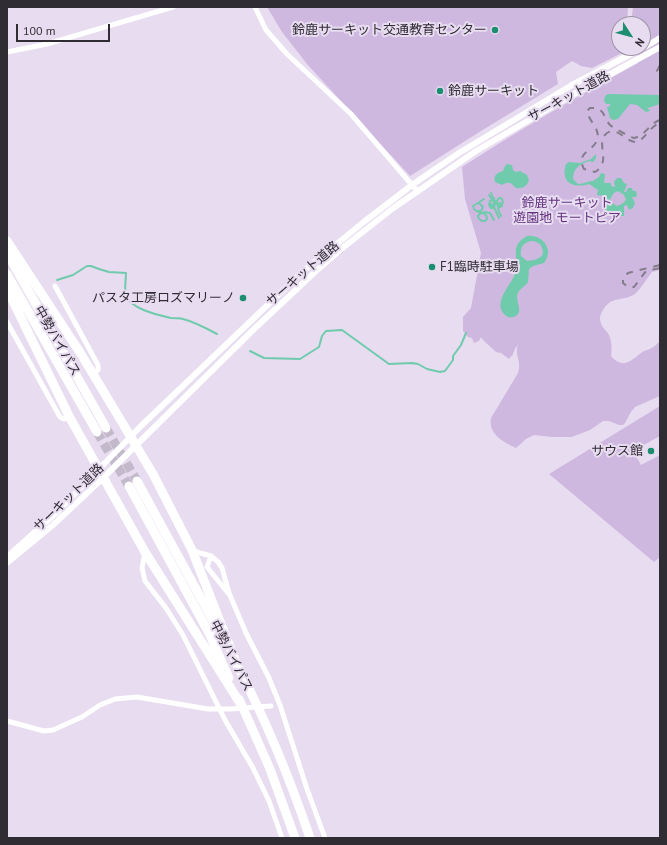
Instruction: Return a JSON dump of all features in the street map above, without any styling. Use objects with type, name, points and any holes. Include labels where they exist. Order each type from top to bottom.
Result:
[{"type":"highway","points":[[7,241],[94,374],[130,438],[153,474],[192,550],[239,670]]},
{"type":"highway","name":"中勢バイパス","points":[[7,253],[106,428]]},
{"type":"highway","name":"中勢バイパス","points":[[7,274],[97,432]]},
{"type":"highway","points":[[7,289],[70,418],[145,552],[240,703]]},
{"type":"highway","name":"中勢バイパス","points":[[137,481],[239,670],[285,772],[310,838]]},
{"type":"highway","name":"中勢バイパス","points":[[128,486],[209,633],[270,769],[295,838]]},
{"type":"street","points":[[7,52],[47,44],[173,7]]},
{"type":"street","points":[[255,7],[266,30],[279,45],[351,114],[418,192]]},
{"type":"street","name":"サーキット道路","points":[[651,43],[660,38]]},
{"type":"street","name":"サーキット道路","points":[[7,557],[102,473],[136,446],[315,272],[363,232],[476,151],[522,123],[660,46]]},
{"type":"street","name":"サーキット道路","points":[[102,473],[130,438],[300,274],[412,185],[459,152],[546,100],[628,56]]},
{"type":"street","points":[[55,286],[98,365],[98,370],[94,374]]},
{"type":"street","points":[[7,322],[60,417],[64,419],[70,418]]},
{"type":"street","points":[[7,563],[52,525],[102,473]]},
{"type":"street","points":[[192,550],[211,556],[222,568],[228,593],[269,678],[280,705],[307,789],[325,838]]},
{"type":"street","points":[[145,552],[142,568],[146,581],[166,608],[183,635],[220,710],[253,768],[269,801],[282,838]]},
{"type":"street","points":[[211,556],[207,567],[228,593]]},
{"type":"street","points":[[7,721],[44,731],[53,730],[82,717],[100,705],[115,699],[137,697],[220,710],[271,706]]},
{"type":"green space","name":"鈴鹿サーキット","points":[[267,7],[628,7],[627,16],[611,16],[611,56],[616,56],[592,68],[581,66],[572,61],[556,72],[558,84],[410,176],[307,64],[282,32]]},
{"type":"green space","name":"鈴鹿サーキット 遊園地 モートピア","points":[[633,7],[660,7],[660,270],[652,272],[642,287],[635,294],[626,298],[614,300],[606,305],[602,311],[600,319],[601,324],[610,337],[612,346],[611,356],[620,363],[632,360],[660,341],[660,396],[635,407],[623,425],[603,421],[590,430],[572,437],[534,435],[526,439],[516,448],[506,443],[494,433],[491,418],[518,373],[518,344],[509,359],[501,353],[496,352],[481,337],[479,341],[474,343],[472,338],[468,337],[463,331],[463,317],[471,308],[481,253],[465,199],[462,167],[593,88],[638,63],[638,56],[651,56],[651,16],[632,16]]},
{"type":"green space","points":[[660,406],[660,436],[633,451],[641,465],[660,455],[660,557],[654,562],[549,474]]},
{"type":"shaded area","points":[[608,94],[660,95],[660,104],[648,108],[646,106],[650,111],[646,112],[637,105],[630,104],[618,119],[613,120],[610,118],[607,107],[610,106],[610,104],[606,104],[604,101],[605,96]]},
{"type":"shaded area","points":[[596,154],[596,158],[593,162],[589,161],[576,169],[573,179],[578,184],[582,184],[593,181],[599,177],[601,173],[605,174],[604,183],[611,183],[611,186],[615,187],[614,182],[617,178],[621,178],[624,183],[627,184],[624,192],[626,192],[628,188],[632,188],[633,191],[636,191],[637,195],[636,197],[632,197],[635,203],[633,208],[629,210],[627,205],[624,206],[624,216],[612,214],[604,209],[602,207],[605,200],[604,196],[597,195],[598,190],[589,184],[578,186],[569,183],[566,180],[566,164],[569,162],[580,163],[591,159]],"holes":[[[618,191],[624,195],[626,200],[617,206],[612,203],[610,199],[614,193]]]},
{"type":"shaded area","points":[[507,164],[512,165],[513,170],[516,172],[520,171],[527,175],[529,180],[526,185],[521,188],[516,188],[510,183],[502,185],[495,182],[495,176],[503,171]]},
{"type":"shaded area","points":[[527,236],[538,238],[545,244],[548,253],[544,263],[533,266],[529,269],[528,282],[519,291],[517,296],[519,313],[513,317],[508,317],[501,310],[500,304],[516,271],[516,248],[521,240]],"holes":[[[534,241],[540,244],[543,252],[542,255],[538,259],[527,261],[521,256],[521,249],[527,242]]]},
{"type":"waterway","points":[[491,193],[495,202],[496,203],[498,205],[499,206],[502,205],[502,204],[503,202],[501,198],[499,198],[497,202],[497,203],[497,205],[498,206],[500,207],[502,206],[502,204],[499,203],[498,205],[498,206],[498,209],[501,216]]},
{"type":"waterway","points":[[489,195],[495,204]]},
{"type":"waterway","points":[[494,198],[490,201],[489,205],[491,208],[494,208]]},
{"type":"waterway","points":[[478,203],[484,199]]},
{"type":"waterway","points":[[493,205],[491,204],[491,207],[494,207],[496,201]]},
{"type":"waterway","points":[[478,203],[473,206],[474,209],[487,216],[485,221],[479,219],[478,216],[481,213]]},
{"type":"waterway","points":[[478,211],[481,211],[483,207],[479,203]]},
{"type":"waterway","points":[[494,207],[499,218]]},
{"type":"waterway","points":[[484,212],[490,213],[494,220]]},
{"type":"waterway","points":[[57,280],[73,275],[87,266],[109,272],[126,273],[125,293],[133,304],[145,311],[192,322],[217,334]]},
{"type":"waterway","points":[[250,351],[264,358],[300,359],[319,347],[322,336],[326,331],[342,330],[389,364],[412,363],[440,372],[445,371],[453,360],[453,356],[461,345],[466,333]]},
{"type":"tunnel","points":[[106,428],[137,481]]},
{"type":"tunnel","points":[[97,432],[129,486]]},
{"type":"railway","points":[[660,65],[657,71],[660,76]]},
{"type":"railway","points":[[660,120],[641,135],[634,138],[610,125],[601,111],[595,108],[590,108],[587,111],[588,115],[596,129],[598,136],[595,144],[583,156],[582,163],[584,169],[595,172],[600,168],[603,163],[602,142],[603,137],[607,133],[614,131],[629,140],[636,142],[642,139],[653,127],[660,123]]},
{"type":"railway","points":[[660,265],[628,273],[623,278],[623,283],[628,287],[634,287],[646,271],[660,268]]},
{"type":"place","name":"鈴鹿サーキット交通教育センター","points":[[495,30]]},
{"type":"place","name":"鈴鹿サーキット","points":[[440,91]]},
{"type":"place","name":"F1臨時駐車場","points":[[432,267]]},
{"type":"place","name":"パスタ工房ロズマリーノ","points":[[243,298]]},
{"type":"place","name":"サウス館","points":[[651,451]]}]
